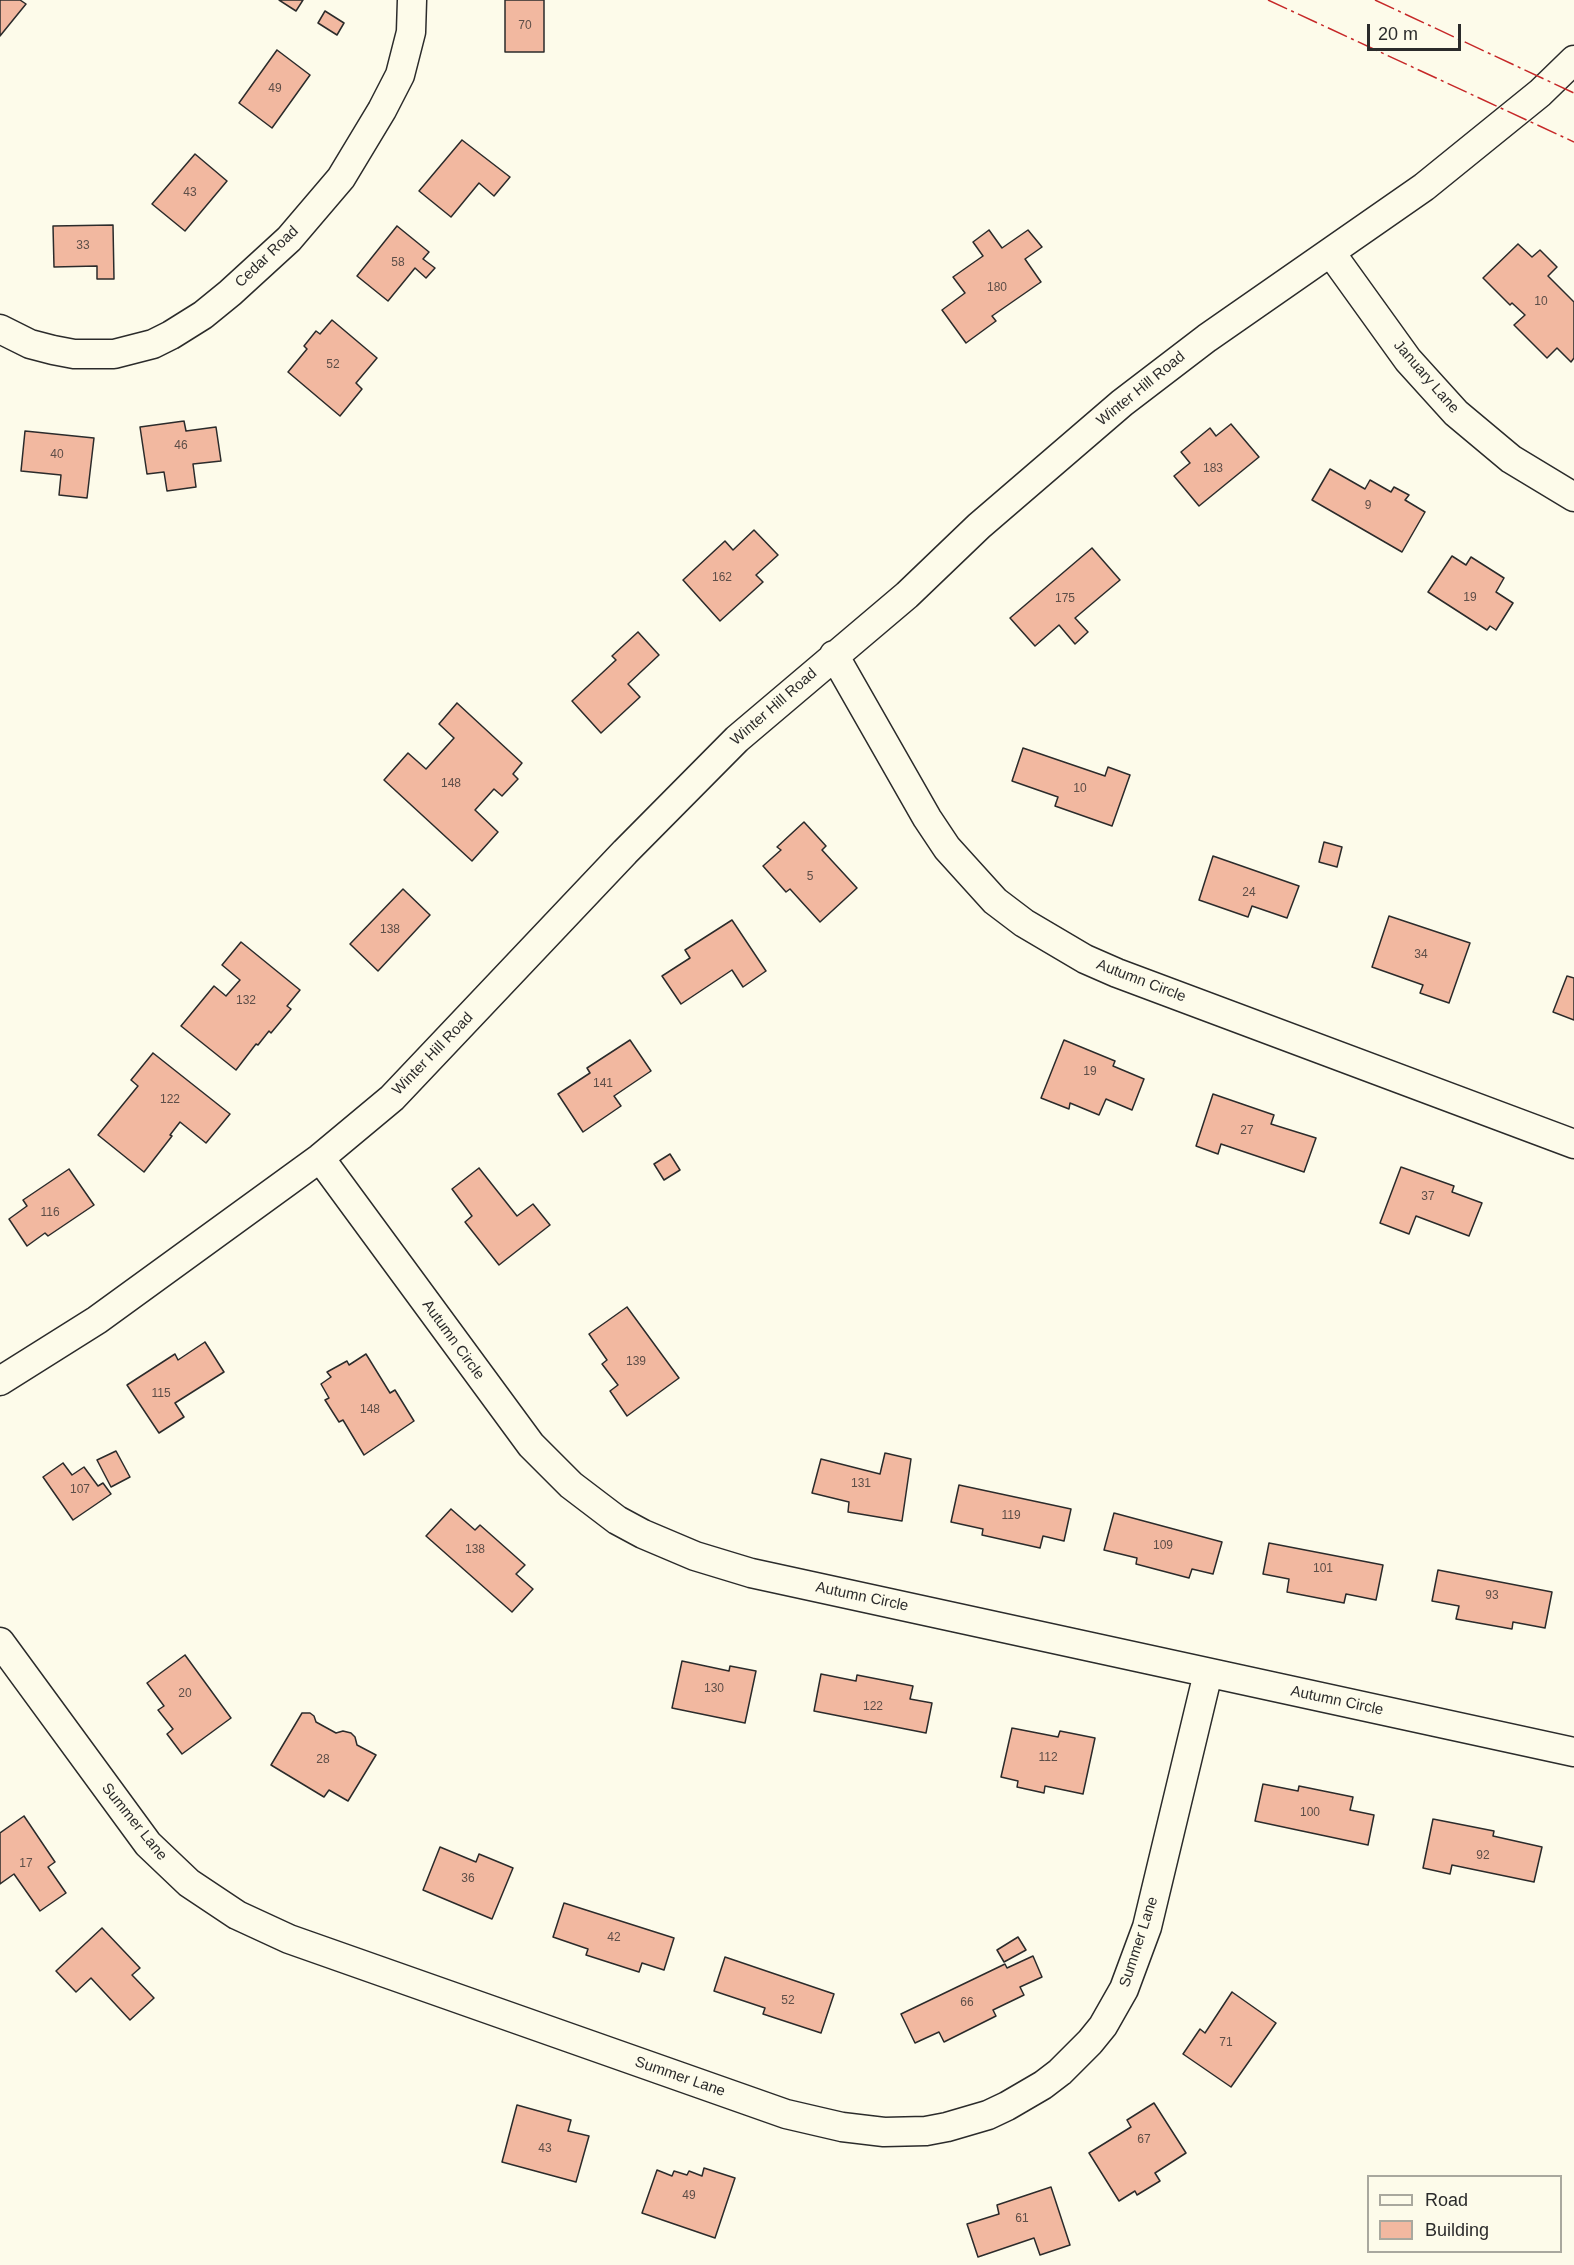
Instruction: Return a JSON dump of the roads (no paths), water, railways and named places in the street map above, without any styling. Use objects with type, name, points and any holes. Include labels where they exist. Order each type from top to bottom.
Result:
[{"type":"street","name":"Cedar Road","points":[[0,329],[30,344],[52,350],[84,354],[114,354],[153,344],[196,320],[224,299],[289,239],[341,178],[382,111],[400,75],[411,32],[412,0]]},
{"type":"street","name":"Winter Hill Road","points":[[0,1381],[97,1320],[320,1158],[392,1098],[617,860],[737,739],[907,595],[979,526],[1122,403],[1207,338],[1424,188],[1540,93],[1574,60]]},
{"type":"street","name":"January Lane","points":[[1331,253],[1408,360],[1449,406],[1511,459],[1574,497]]},
{"type":"street","name":"Autumn Circle","points":[[834,656],[922,810],[947,848],[995,901],[1024,923],[1084,959],[1574,1144]]},
{"type":"street","name":"Autumn Circle","points":[[320,1158],[531,1444],[571,1485],[617,1520],[669,1546],[751,1572],[1574,1752]]},
{"type":"street","name":"Summer Lane","points":[[0,1642],[148,1844],[189,1883],[237,1915],[289,1939],[786,2114],[842,2127],[905,2133],[947,2127],[988,2115],[1007,2106],[1060,2072],[1083,2050],[1102,2026],[1124,1989],[1147,1927],[1208,1673]]}]
